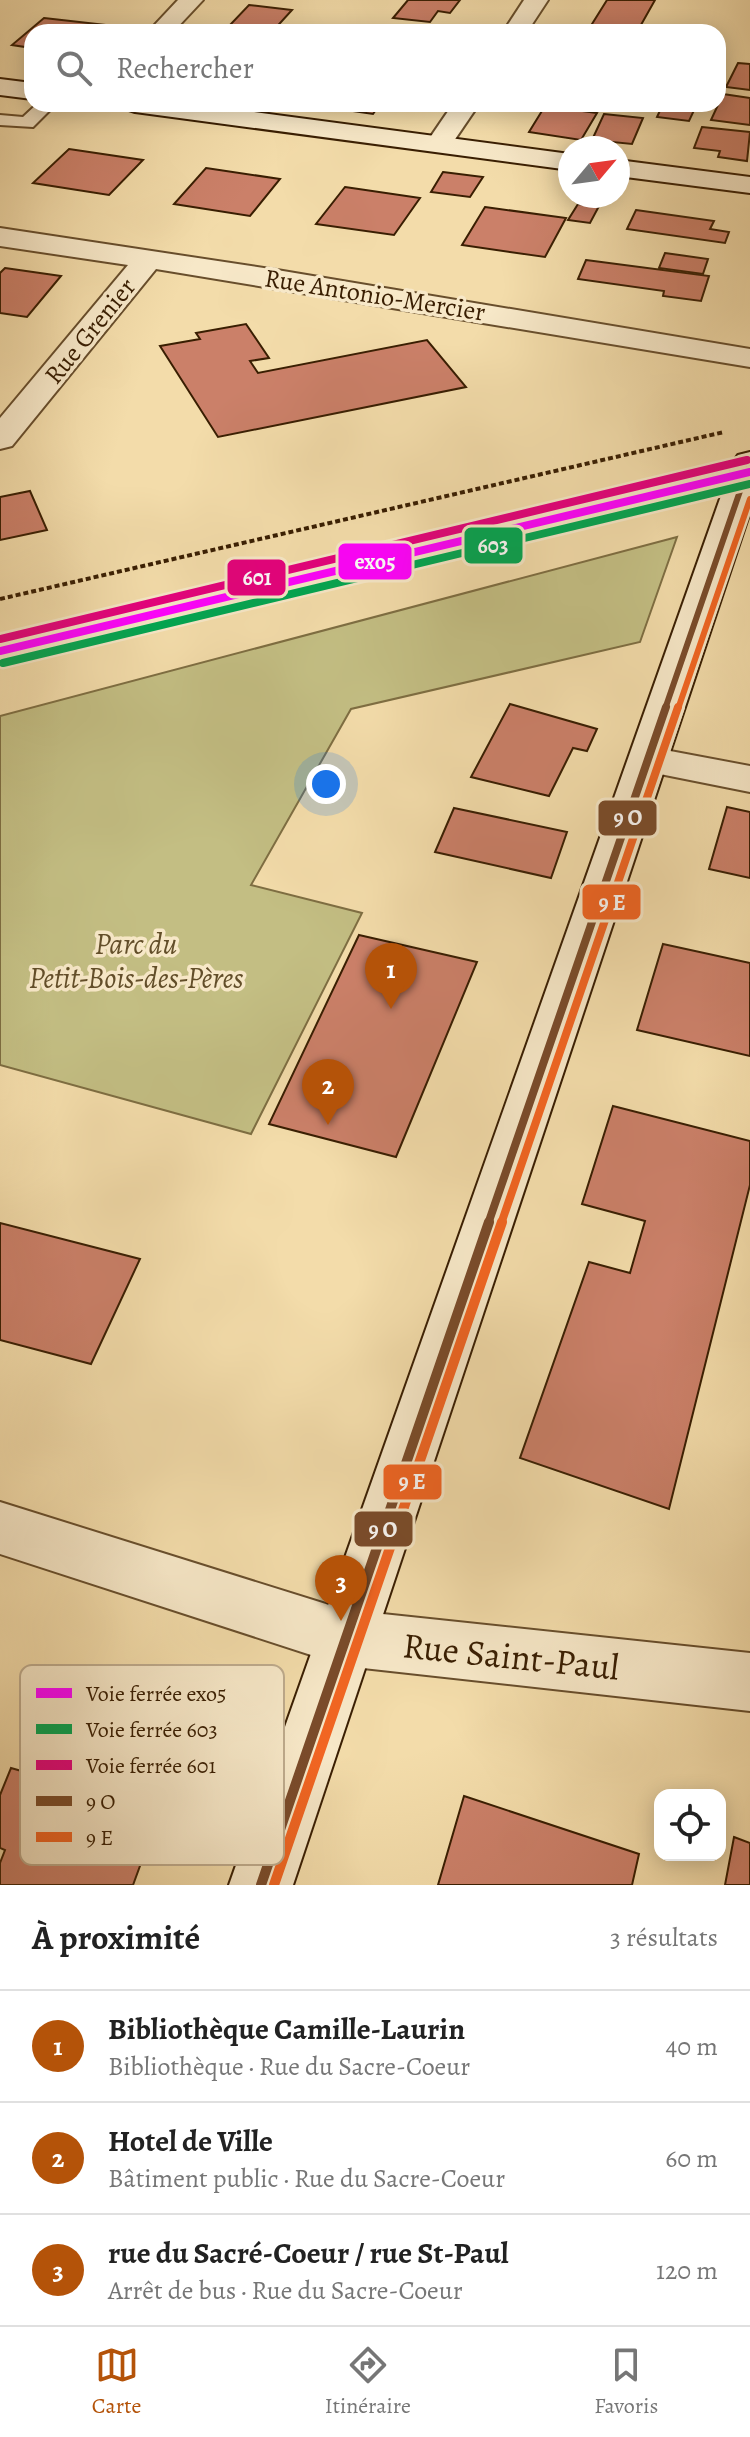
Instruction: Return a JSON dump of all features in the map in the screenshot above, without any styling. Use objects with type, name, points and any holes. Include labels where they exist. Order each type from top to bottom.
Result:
[{"type":"street","points":[[520,24],[536,0]]},
{"type":"street","points":[[166,24],[185,1]]},
{"type":"street","points":[[0,87],[24,92]]},
{"type":"street","points":[[0,96],[24,94]]},
{"type":"street","points":[[194,112],[558,160]]},
{"type":"street","points":[[438,145],[461,112]]},
{"type":"street","points":[[630,170],[750,185]]},
{"type":"street","name":"Rue Antonio-Mercier","points":[[0,237],[750,358]]},
{"type":"street","name":"Rue Grenier","points":[[0,439],[149,259]]},
{"type":"street","points":[[284,1817],[649,760],[741,520],[750,462]]},
{"type":"street","points":[[649,760],[750,779]]},
{"type":"street","name":"Rue Saint-Paul","points":[[0,1528],[345,1638],[750,1682]]},
{"type":"street","points":[[261,1885],[268,1865]]},
{"type":"lane","points":[[0,120],[27,123],[39,112]]},
{"type":"path","points":[[0,599],[721,433]]},
{"type":"green space","name":"Parc du Petit-Bois-des-Pères","points":[[677,537],[640,642],[351,709],[251,885],[362,913],[251,1134],[0,1065],[0,716]]},
{"type":"building","points":[[408,0],[460,0],[450,13],[438,11],[430,22],[393,18]]},
{"type":"building","points":[[607,0],[655,0],[642,24],[592,24]]},
{"type":"building","points":[[249,5],[292,10],[279,24],[231,24]]},
{"type":"building","points":[[44,18],[97,24],[37,24]]},
{"type":"building","points":[[24,35],[24,47],[12,45]]},
{"type":"building","points":[[738,63],[750,64],[750,90],[726,87]]},
{"type":"building","points":[[726,94],[750,98],[750,125],[711,120],[715,112],[726,112]]},
{"type":"building","points":[[541,112],[597,113],[583,136],[529,132]]},
{"type":"building","points":[[659,112],[693,112],[689,121],[657,117]]},
{"type":"building","points":[[604,114],[643,118],[632,144],[630,136],[594,136]]},
{"type":"building","points":[[702,127],[750,132],[747,161],[718,157],[720,151],[694,148]]},
{"type":"building","points":[[69,149],[143,160],[109,195],[33,183]]},
{"type":"building","points":[[206,168],[280,179],[250,216],[174,204]]},
{"type":"building","points":[[443,172],[483,177],[470,197],[431,192]]},
{"type":"building","points":[[345,187],[420,198],[394,235],[316,224]]},
{"type":"building","points":[[485,207],[566,218],[545,257],[462,245]]},
{"type":"building","points":[[576,208],[598,208],[590,223],[568,220]]},
{"type":"building","points":[[636,210],[714,221],[710,229],[729,232],[725,243],[627,229]]},
{"type":"building","points":[[665,253],[708,259],[703,274],[659,268]]},
{"type":"building","points":[[586,260],[709,276],[701,301],[663,296],[664,291],[578,279]]},
{"type":"building","points":[[5,268],[61,276],[27,317],[0,313],[0,273]]},
{"type":"building","points":[[246,324],[269,358],[250,361],[258,373],[427,340],[466,387],[218,437],[160,346],[200,339],[196,333]]},
{"type":"building","points":[[30,491],[47,530],[0,540],[0,497]]},
{"type":"building","points":[[510,704],[597,729],[587,751],[573,748],[549,796],[471,777]]},
{"type":"building","points":[[727,807],[750,812],[750,878],[709,869]]},
{"type":"building","points":[[454,808],[567,832],[551,878],[435,852]]},
{"type":"building","points":[[359,935],[477,962],[396,1157],[269,1124]]},
{"type":"building","points":[[663,944],[750,963],[750,1056],[637,1030]]},
{"type":"building","points":[[613,1106],[750,1141],[750,1185],[669,1509],[520,1458],[589,1262],[630,1273],[645,1221],[582,1204]]},
{"type":"building","points":[[0,1223],[140,1259],[91,1364],[0,1340]]},
{"type":"building","points":[[11,1768],[20,1771],[20,1865],[140,1865],[133,1885],[0,1885],[0,1863],[5,1850],[0,1848],[0,1795]]},
{"type":"building","points":[[464,1796],[639,1854],[632,1885],[438,1885]]},
{"type":"building","points":[[734,1837],[750,1843],[750,1885],[725,1885]]},
{"type":"rail line","name":"601","points":[[0,639],[747,460]]},
{"type":"rail line","name":"exo5","points":[[0,651],[750,472]]},
{"type":"rail line","name":"603","points":[[3,663],[750,484]]},
{"type":"transit line","points":[[284,1818],[750,462]]},
{"type":"transit line","points":[[284,1856],[750,499]]},
{"type":"transit line","points":[[261,1885],[268,1865]]},
{"type":"transit line","points":[[274,1885],[281,1865]]},
{"type":"place","name":"Bibliothèque Camille-Laurin","points":[[391,1009]]},
{"type":"place","name":"Hotel de Ville","points":[[328,1125]]},
{"type":"place","name":"rue du Sacré-Coeur / rue St-Paul","points":[[341,1621]]}]
